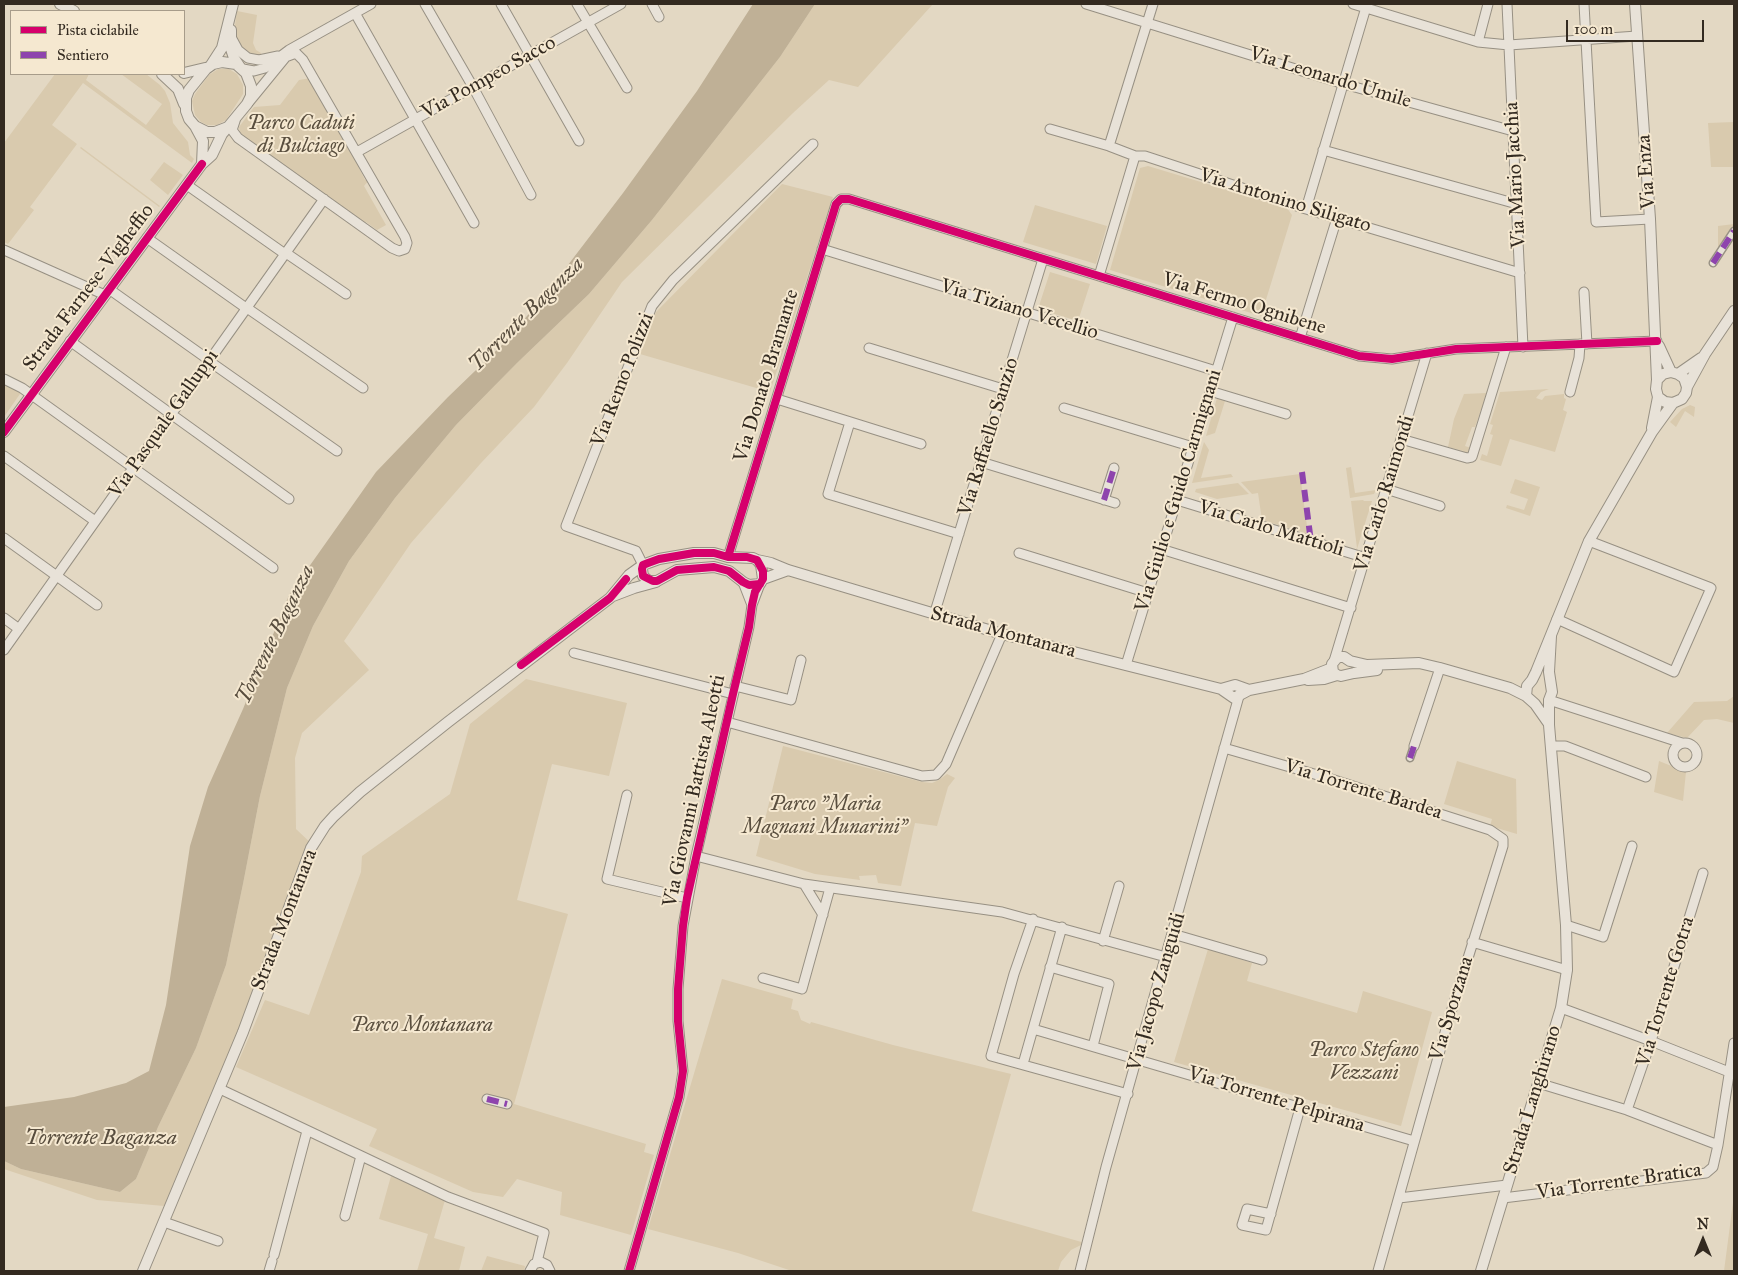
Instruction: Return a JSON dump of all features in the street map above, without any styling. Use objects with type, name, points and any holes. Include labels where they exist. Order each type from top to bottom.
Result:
[{"type":"street","points":[[60,4],[72,10]]},
{"type":"street","points":[[185,107],[189,90],[221,51],[233,4]]},
{"type":"street","points":[[185,73],[194,72],[218,62],[227,62],[251,71],[260,70],[300,44],[371,4]]},
{"type":"street","points":[[425,4],[473,87],[531,195]]},
{"type":"street","points":[[502,4],[579,141]]},
{"type":"street","points":[[577,4],[627,88]]},
{"type":"street","name":"Via Pompeo Sacco","points":[[356,152],[621,4]]},
{"type":"street","points":[[652,4],[659,17]]},
{"type":"street","name":"Via Leonardo Umile","points":[[1086,4],[1344,84],[1513,131]]},
{"type":"street","points":[[1109,146],[1153,4]]},
{"type":"street","points":[[1353,4],[1366,6],[1478,42],[1509,45],[1637,36]]},
{"type":"street","points":[[1478,42],[1488,4]]},
{"type":"street","name":"Via Mario Jacchia","points":[[1507,4],[1523,347]]},
{"type":"street","points":[[1584,4],[1596,222],[1650,219]]},
{"type":"street","name":"Via Enza","points":[[1635,4],[1650,219],[1657,341],[1657,380]]},
{"type":"street","points":[[1306,209],[1366,6]]},
{"type":"street","points":[[355,13],[474,223]]},
{"type":"street","points":[[231,17],[231,49],[234,58],[249,77],[251,86],[251,96],[247,104]]},
{"type":"street","points":[[231,34],[238,50],[244,56],[252,59],[266,59],[295,53],[300,56]]},
{"type":"street","points":[[231,124],[232,130],[238,138],[392,248],[404,250],[406,246],[405,238],[300,56],[298,49],[300,44]]},
{"type":"street","points":[[195,126],[211,132],[220,131],[231,124],[287,54]]},
{"type":"street","points":[[163,75],[178,88],[189,119],[200,132],[203,142],[202,164]]},
{"type":"street","name":"Strada Farnese-Vigheffio","points":[[4,432],[30,394],[202,164],[212,155],[222,134],[231,124]]},
{"type":"street","name":"Via Antonino Siligato","points":[[1050,129],[1109,146],[1135,156],[1145,156],[1306,209],[1520,273]]},
{"type":"street","name":"Via Remo Polizzi","points":[[643,565],[636,551],[566,526],[652,306],[673,280],[813,144]]},
{"type":"street","points":[[1323,150],[1517,204]]},
{"type":"street","points":[[1099,276],[1135,156]]},
{"type":"street","points":[[187,185],[346,294]]},
{"type":"street","name":"Via Pasquale Galluppi","points":[[4,650],[324,199]]},
{"type":"street","name":"Via Fermo Ognibene","points":[[836,204],[842,199],[849,199],[1358,356],[1392,359],[1456,349],[1657,341]]},
{"type":"street","name":"Via Donato Bramante","points":[[728,557],[836,204]]},
{"type":"street","points":[[1300,338],[1337,218]]},
{"type":"street","points":[[1712,263],[1734,231]]},
{"type":"street","points":[[147,238],[363,388]]},
{"type":"street","name":"Via Tiziano Vecellio","points":[[822,249],[1216,370]]},
{"type":"street","points":[[4,250],[107,292],[209,360],[337,451]]},
{"type":"street","name":"Via Raffaello Sanzio","points":[[934,615],[1044,259]]},
{"type":"street","points":[[1570,392],[1583,344],[1584,292]]},
{"type":"street","name":"Strada Langhirano","points":[[1528,687],[1551,636],[1589,541],[1652,432],[1673,403],[1682,399],[1705,354],[1734,311]]},
{"type":"street","name":"Via Giulio e Guido Carmignani","points":[[1126,665],[1233,317]]},
{"type":"street","points":[[70,341],[289,499]]},
{"type":"street","name":"Via Enza","points":[[1657,341],[1675,373]]},
{"type":"street","points":[[1401,439],[1470,458],[1473,455],[1506,347]]},
{"type":"street","points":[[869,348],[1003,389]]},
{"type":"street","name":"Via Carlo Raimondi","points":[[1334,668],[1427,353]]},
{"type":"street","name":"Strada Langhirano","points":[[1652,432],[1658,397],[1656,389],[1657,380],[1663,374],[1675,373],[1705,354]]},
{"type":"street","points":[[1675,373],[1684,378],[1687,388]]},
{"type":"street","points":[[4,379],[30,394],[273,568]]},
{"type":"street","points":[[1210,391],[1286,414]]},
{"type":"street","points":[[1658,397],[1665,402],[1673,403]]},
{"type":"street","points":[[776,399],[921,444]]},
{"type":"street","points":[[1064,408],[1193,447]]},
{"type":"street","points":[[850,422],[828,494],[958,534]]},
{"type":"street","points":[[4,456],[95,521]]},
{"type":"street","points":[[981,462],[1115,503]]},
{"type":"street","points":[[1104,500],[1114,468]]},
{"type":"street","points":[[1386,489],[1440,506]]},
{"type":"street","name":"Via Carlo Mattioli","points":[[1176,500],[1366,558]]},
{"type":"street","points":[[4,538],[97,605]]},
{"type":"street","points":[[1557,619],[1674,672],[1711,588],[1589,541]]},
{"type":"street","points":[[1161,549],[1351,608]]},
{"type":"street","name":"Strada Montanara","points":[[143,1271],[243,1032],[310,848],[325,826],[360,792],[440,728],[610,598],[626,579],[643,565],[658,559],[694,553],[714,553],[728,557],[758,560],[934,615],[1002,634],[1234,692],[1304,679],[1324,679],[1334,668],[1340,657],[1367,665],[1419,664],[1510,688],[1528,687]]},
{"type":"street","points":[[1019,553],[1148,593]]},
{"type":"street","points":[[758,560],[763,571],[761,581]]},
{"type":"street","points":[[643,565],[643,576],[649,580],[657,581]]},
{"type":"street","name":"Strada Montanara","points":[[610,598],[657,581],[677,570],[714,567],[728,571],[749,585],[788,570]]},
{"type":"street","name":"Via Giovanni Battista Aleotti","points":[[629,1271],[676,1105],[683,1071],[678,1021],[678,989],[687,898],[749,628],[752,605],[761,581]]},
{"type":"street","points":[[742,582],[752,605]]},
{"type":"street","points":[[4,618],[19,629]]},
{"type":"street","points":[[726,722],[922,776],[936,775],[946,764],[1002,634]]},
{"type":"street","points":[[1342,636],[1343,648],[1350,670],[1347,674]]},
{"type":"street","name":"Strada Langhirano","points":[[1481,1271],[1561,1008],[1567,970],[1566,925],[1550,725],[1549,700],[1552,692],[1549,672],[1551,636]]},
{"type":"street","points":[[574,653],[734,690],[791,700],[800,660]]},
{"type":"street","name":"Strada Montanara","points":[[1334,668],[1341,676],[1378,670],[1402,663]]},
{"type":"street","points":[[1410,758],[1440,668]]},
{"type":"street","points":[[1550,684],[1546,680],[1539,678],[1528,687],[1534,704],[1550,725]]},
{"type":"street","name":"Via Jacopo Zanguidi","points":[[1080,1271],[1106,1167],[1138,1059],[1234,712],[1234,692]]},
{"type":"street","points":[[1534,704],[1542,704],[1549,700],[1682,743]]},
{"type":"street","points":[[1552,746],[1565,746],[1646,777]]},
{"type":"street","name":"Via Torrente Bardea","points":[[1224,748],[1328,778],[1490,830],[1500,836]]},
{"type":"street","points":[[627,795],[606,879],[687,898]]},
{"type":"street","name":"Via Sporzana","points":[[1378,1271],[1472,942],[1503,846],[1503,839],[1500,836]]},
{"type":"street","points":[[1566,925],[1603,937],[1632,846]]},
{"type":"street","points":[[696,856],[804,884],[1002,912],[1166,957]]},
{"type":"street","name":"Via Torrente Gotra","points":[[1628,1110],[1652,1041],[1703,873]]},
{"type":"street","points":[[804,884],[823,915]]},
{"type":"street","points":[[1103,941],[1119,886]]},
{"type":"street","points":[[763,978],[802,989],[830,888]]},
{"type":"street","points":[[1033,919],[1014,974],[991,1056],[1128,1094]]},
{"type":"street","points":[[1023,1064],[1062,927]]},
{"type":"street","points":[[1173,934],[1262,960]]},
{"type":"street","points":[[1472,942],[1567,970]]},
{"type":"street","points":[[1050,967],[1109,984],[1093,1046]]},
{"type":"street","points":[[1561,1008],[1730,1072]]},
{"type":"street","name":"Via Torrente Pelpirana","points":[[1033,1029],[1414,1141]]},
{"type":"street","name":"Via Torrente Bratica","points":[[1503,1198],[1706,1172],[1713,1167],[1718,1145],[1734,1043]]},
{"type":"street","points":[[1538,1083],[1628,1110],[1718,1145]]},
{"type":"street","points":[[220,1089],[448,1197],[544,1233],[537,1262],[530,1271]]},
{"type":"street","points":[[487,1098],[507,1104]]},
{"type":"street","points":[[1271,1214],[1300,1108]]},
{"type":"street","points":[[269,1271],[307,1131]]},
{"type":"street","points":[[345,1216],[361,1156]]},
{"type":"street","name":"Via Torrente Bratica","points":[[1398,1198],[1507,1185]]},
{"type":"street","points":[[164,1222],[218,1241]]},
{"type":"street","points":[[537,1262],[544,1263],[550,1271]]},
{"type":"green space","points":[[815,4],[933,4],[858,87],[829,80],[793,113],[622,282],[567,363],[534,407],[481,463],[411,543],[344,641],[369,670],[302,733],[295,758],[296,829],[316,848],[257,1011],[164,1206],[97,1200],[4,1169],[4,1161],[21,1169],[120,1192],[136,1179],[158,1127],[196,1048],[226,965],[260,796],[287,688],[313,626],[349,561],[395,498],[456,425],[589,294],[652,220],[780,57]]},
{"type":"green space","points":[[237,11],[257,15],[253,43],[256,50],[261,53],[261,56],[248,54],[237,43],[234,32]]},
{"type":"green space","points":[[218,69],[229,69],[237,74],[243,85],[243,94],[226,120],[217,125],[207,125],[201,122],[195,115],[192,101],[209,75]]},
{"type":"green space","points":[[54,75],[88,75],[86,80],[146,125],[162,104],[122,75],[147,75],[165,91],[170,103],[173,123],[188,142],[190,155],[194,159],[192,163],[83,83],[52,125],[77,144],[30,207],[34,210],[8,244],[4,242],[4,143]]},
{"type":"green space","name":"Parco Caduti di Bulciago","points":[[311,78],[360,164],[358,166],[365,180],[369,180],[364,186],[386,225],[377,230],[366,222],[364,224],[241,137],[239,127],[254,107],[280,105],[299,80]]},
{"type":"green space","points":[[1734,122],[1734,167],[1711,167],[1708,123]]},
{"type":"green space","points":[[81,147],[160,206],[80,148]]},
{"type":"green space","points":[[164,162],[183,175],[168,195],[150,180]]},
{"type":"green space","points":[[1148,166],[1287,208],[1292,215],[1261,316],[1110,270],[1140,168]]},
{"type":"green space","points":[[782,184],[833,197],[770,392],[640,354],[656,312]]},
{"type":"green space","points":[[1035,205],[1107,226],[1096,264],[1023,242]]},
{"type":"green space","points":[[1734,224],[1734,233],[1718,251],[1718,226]]},
{"type":"green space","points":[[1050,272],[1090,284],[1078,321],[1038,309]]},
{"type":"green space","points":[[4,382],[22,391],[4,417]]},
{"type":"green space","points":[[1549,389],[1541,392],[1536,398],[1542,400],[1545,396],[1564,394],[1566,399],[1563,410],[1567,412],[1555,452],[1510,439],[1501,466],[1480,460],[1482,454],[1487,456],[1493,435],[1490,434],[1493,425],[1490,424],[1500,392]]},
{"type":"green space","points":[[1487,391],[1489,392],[1483,411],[1481,410],[1475,427],[1472,427],[1465,446],[1471,448],[1470,451],[1464,454],[1463,451],[1448,447],[1454,419],[1464,394],[1486,393]]},
{"type":"green space","points":[[1217,398],[1225,401],[1215,433],[1206,436]]},
{"type":"green space","points":[[1690,405],[1695,407],[1694,417],[1685,411],[1676,427],[1670,422],[1682,409]]},
{"type":"green space","points":[[1204,442],[1209,450],[1201,478],[1231,474],[1233,477],[1192,483]]},
{"type":"green space","points":[[1351,467],[1355,493],[1376,490],[1374,494],[1350,498],[1346,468]]},
{"type":"green space","points":[[1300,474],[1308,534],[1262,520],[1258,493],[1252,494],[1241,482]]},
{"type":"green space","points":[[1515,479],[1540,487],[1530,516],[1506,508],[1507,505],[1524,510],[1528,499],[1510,493]]},
{"type":"green space","points":[[1238,483],[1249,494],[1217,499],[1195,492],[1196,489]]},
{"type":"green space","points":[[1351,501],[1372,501],[1356,549]]},
{"type":"green space","name":"Parco Montanara","points":[[526,679],[627,703],[609,776],[552,764],[517,900],[568,914],[514,1104],[646,1144],[644,1152],[654,1155],[631,1235],[560,1215],[562,1192],[517,1179],[503,1197],[473,1192],[369,1146],[377,1129],[236,1067],[265,1000],[309,1015],[361,872],[362,856],[450,794],[470,724]]},
{"type":"green space","points":[[1734,696],[1734,723],[1717,719],[1704,720],[1687,738],[1667,733],[1694,702],[1727,701]]},
{"type":"green space","name":"Parco \"Maria Magnani Munarini\"","points":[[783,746],[922,782],[932,783],[947,774],[955,778],[948,787],[937,826],[915,823],[901,886],[878,883],[876,875],[859,876],[860,880],[815,874],[756,856]]},
{"type":"green space","points":[[1457,761],[1516,779],[1517,834],[1490,826],[1492,819],[1444,804]]},
{"type":"green space","points":[[1659,761],[1686,772],[1683,801],[1654,792]]},
{"type":"green space","name":"Parco Stefano Vezzani","points":[[1208,949],[1252,963],[1247,981],[1357,1013],[1363,991],[1432,1012],[1401,1126],[1174,1062]]},
{"type":"green space","points":[[722,979],[793,999],[791,1009],[798,1011],[801,1020],[810,1024],[811,1022],[893,1045],[1011,1074],[972,1211],[1085,1243],[1071,1250],[1061,1262],[1058,1271],[792,1271],[738,1253],[648,1229]]},
{"type":"green space","points":[[391,1176],[445,1200],[434,1238],[465,1247],[459,1271],[417,1271],[428,1234],[379,1219]]},
{"type":"green space","points":[[1734,1195],[1734,1271],[1724,1271]]},
{"type":"green space","points":[[487,1256],[525,1266],[524,1271],[481,1271]]},
{"type":"water","name":"Torrente Baganza","points":[[753,4],[815,4],[780,57],[652,220],[589,294],[456,425],[395,498],[349,561],[313,626],[287,688],[260,796],[226,965],[196,1048],[158,1127],[136,1179],[120,1192],[21,1169],[4,1161],[4,1107],[74,1097],[126,1083],[149,1071],[166,1005],[190,846],[208,787],[243,709],[289,595],[376,472],[448,397],[503,344],[545,295],[623,193],[697,91]]},
{"type":"marked path","points":[[1713,263],[1734,231]]},
{"type":"marked path","points":[[1104,500],[1114,468]]},
{"type":"marked path","points":[[1302,472],[1311,542]]},
{"type":"marked path","points":[[1410,758],[1414,746]]},
{"type":"marked path","points":[[487,1099],[507,1104]]},
{"type":"cycle path","points":[[4,432],[202,164]]},
{"type":"cycle path","points":[[728,557],[836,204],[841,199],[849,199],[1359,356],[1392,359],[1456,349],[1657,341]]},
{"type":"cycle path","points":[[629,1271],[679,1097],[683,1071],[678,1021],[678,989],[687,898],[749,627],[755,592],[763,579],[763,571],[757,560],[747,557],[728,557],[714,553],[694,553],[659,559],[643,565],[642,569],[643,576],[657,581],[677,570],[714,567],[729,571],[749,585],[760,584]]},
{"type":"cycle path","points":[[521,665],[610,598],[626,579]]}]
